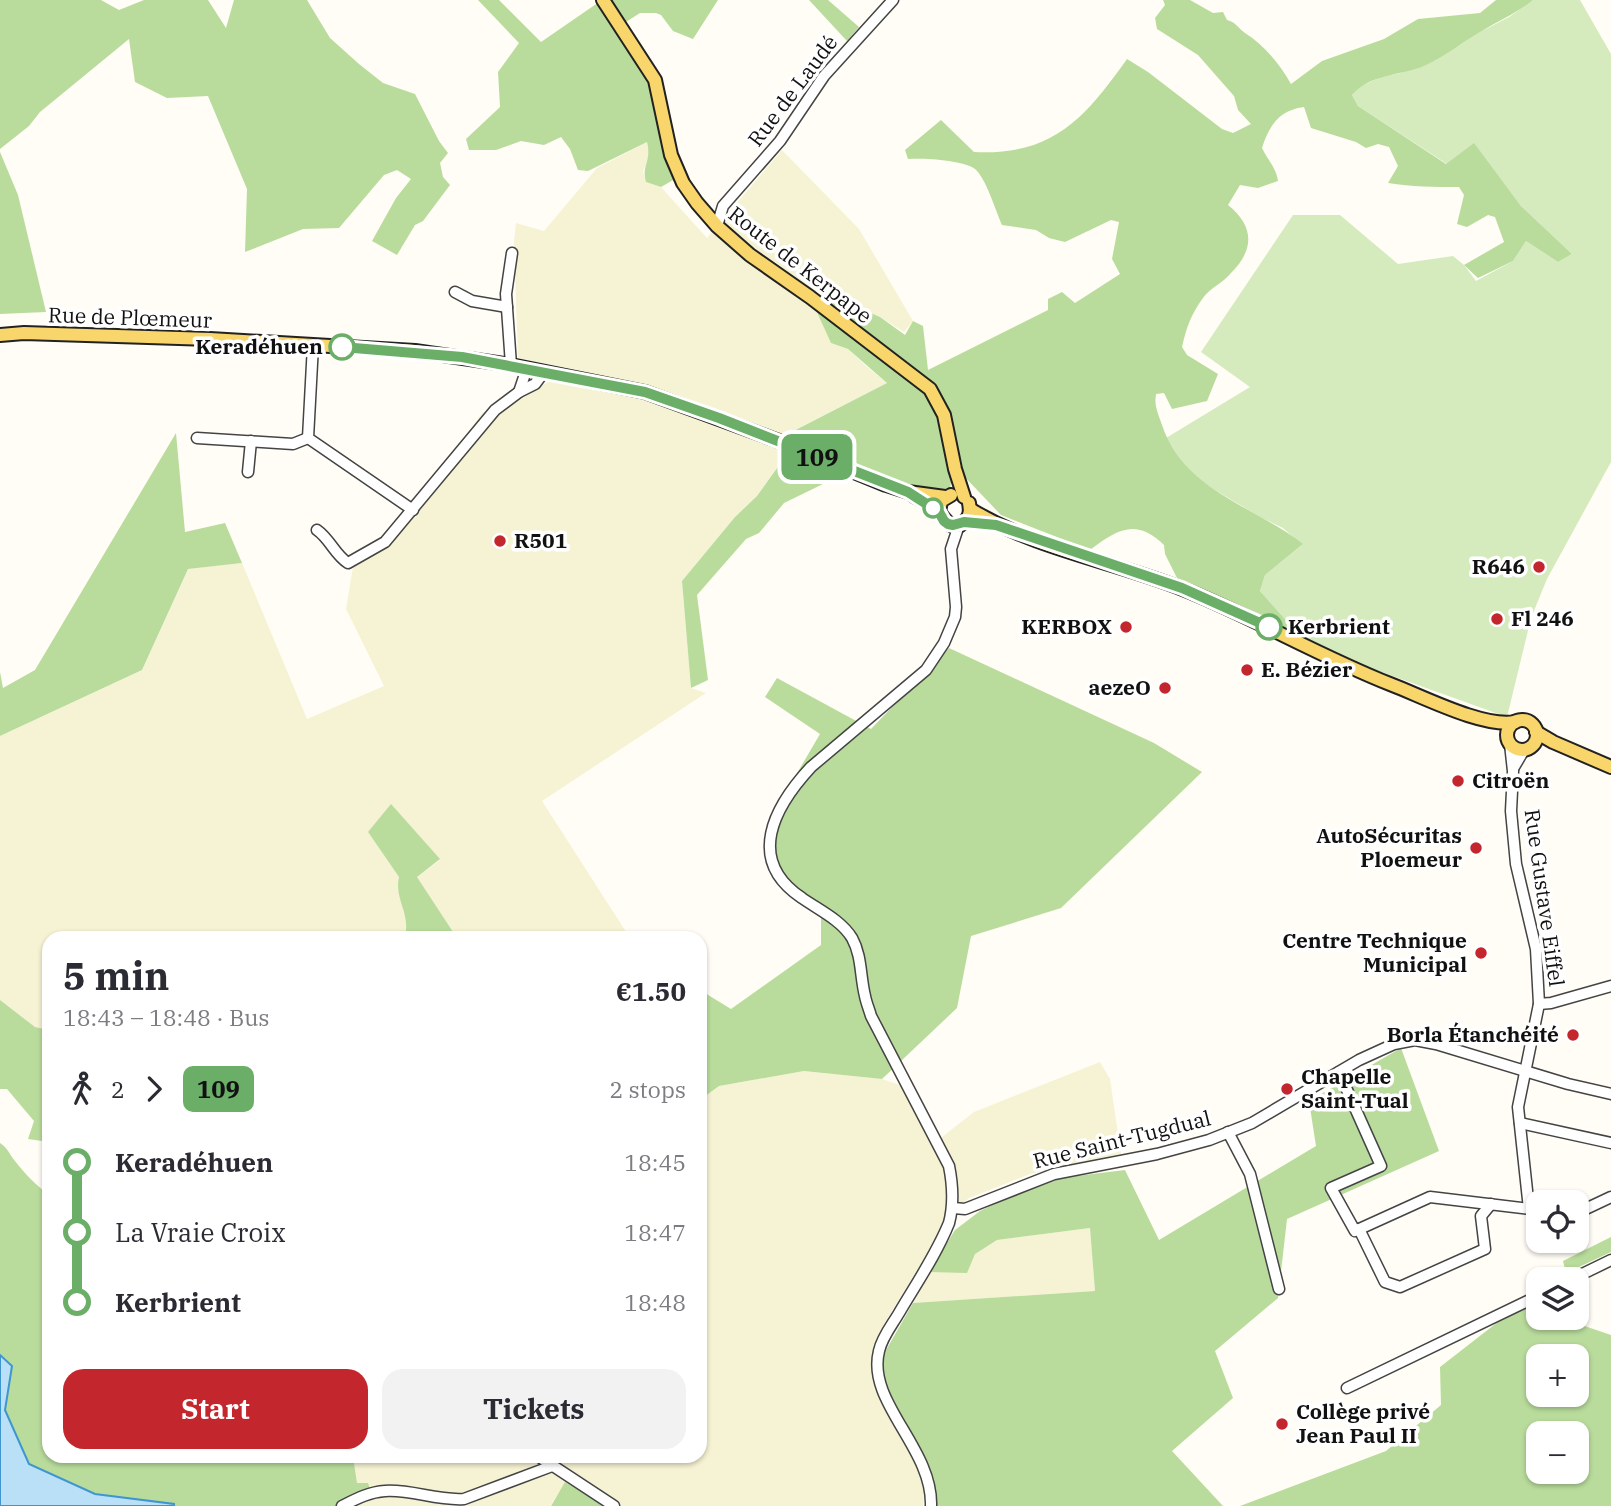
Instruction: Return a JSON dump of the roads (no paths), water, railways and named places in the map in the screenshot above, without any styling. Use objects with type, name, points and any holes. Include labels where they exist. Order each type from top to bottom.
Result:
[{"type":"main road","name":"Route de Kerpape","points":[[603,0],[655,80],[671,155],[683,183],[703,211],[750,255],[810,297],[930,389],[944,415],[955,469],[967,503]]},
{"type":"main road","name":"Rue de Plœmeur","points":[[0,335],[24,333],[313,345],[426,353],[511,365],[645,392],[908,492],[947,496]]},
{"type":"main road","name":"Route de Kerpape","points":[[947,496],[954,486],[955,469]]},
{"type":"main road","name":"Rue de Plœmeur","points":[[908,492],[941,517]]},
{"type":"main road","points":[[967,503],[968,519],[961,523],[953,525],[941,517],[941,501],[947,496],[967,503],[996,525]]},
{"type":"main road","points":[[961,523],[996,525],[1182,588],[1374,677],[1493,723],[1528,722],[1536,732],[1553,743],[1611,766]]},
{"type":"main road","points":[[1508,741],[1508,728],[1515,722]]},
{"type":"main road","points":[[1493,723],[1516,749],[1553,743]]},
{"type":"main road","points":[[1527,748],[1535,740],[1536,732]]},
{"type":"street","name":"Rue de Laudé","points":[[717,226],[723,206],[780,141],[824,76],[893,0]]},
{"type":"street","points":[[703,211],[723,206]]},
{"type":"street","points":[[511,365],[507,307],[512,253]]},
{"type":"street","points":[[455,292],[472,301],[507,307]]},
{"type":"street","points":[[308,438],[313,345]]},
{"type":"street","points":[[519,392],[527,369]]},
{"type":"street","points":[[317,530],[348,563],[385,542],[495,410],[535,384],[544,372]]},
{"type":"street","points":[[197,438],[293,444],[308,438]]},
{"type":"street","points":[[308,438],[413,510]]},
{"type":"street","points":[[248,472],[251,441]]},
{"type":"street","points":[[941,517],[950,587],[948,633]]},
{"type":"street","points":[[930,1506],[931,1491],[925,1470],[884,1395],[877,1363],[884,1338],[944,1235],[953,1209],[948,1166],[871,1016],[864,996],[859,957],[852,939],[836,921],[786,885],[774,867],[770,849],[775,816],[796,784],[811,767],[926,670],[944,643],[955,617],[951,549],[961,523]]},
{"type":"street","name":"Rue Gustave Eiffel","points":[[1508,741],[1513,771],[1511,804],[1516,864],[1536,948],[1539,1004],[1518,1107],[1531,1190]]},
{"type":"street","name":"Rue Gustave Eiffel","points":[[1513,771],[1527,748]]},
{"type":"street","points":[[1539,1004],[1552,1003],[1611,986]]},
{"type":"street","name":"Rue Saint-Tugdual","points":[[953,1209],[965,1209],[1054,1174],[1157,1154],[1209,1140],[1252,1123],[1339,1072],[1394,1044],[1415,1041],[1436,1044],[1568,1084],[1611,1094]]},
{"type":"street","points":[[1339,1072],[1381,1166],[1332,1188],[1355,1231],[1430,1197],[1526,1209]]},
{"type":"street","points":[[1520,1123],[1611,1143]]},
{"type":"street","points":[[1228,1132],[1250,1174],[1279,1289]]},
{"type":"street","points":[[1589,1207],[1611,1197]]},
{"type":"street","points":[[1359,1229],[1385,1282],[1399,1287],[1485,1249],[1481,1216],[1491,1204]]},
{"type":"street","points":[[1589,1271],[1611,1260]]},
{"type":"street","points":[[1347,1388],[1526,1302]]},
{"type":"street","points":[[548,1463],[614,1506]]},
{"type":"street","points":[[342,1506],[360,1497],[384,1491],[451,1500],[464,1499],[552,1466]]},
{"type":"water","points":[[0,1355],[12,1366],[5,1410],[29,1464],[95,1494],[174,1506],[0,1506]]},
{"type":"place","name":"Keradéhuen","points":[[342,347]]},
{"type":"place","name":"R501","points":[[500,541]]},
{"type":"place","name":"R646","points":[[1539,567]]},
{"type":"place","name":"Fl 246","points":[[1497,619]]},
{"type":"place","name":"KERBOX","points":[[1126,627]]},
{"type":"place","name":"Kerbrient","points":[[1269,627]]},
{"type":"place","name":"E. Bézier","points":[[1247,670]]},
{"type":"place","name":"aezeO","points":[[1165,688]]},
{"type":"place","name":"Citroën","points":[[1458,781]]},
{"type":"place","name":"AutoSécuritas Ploemeur","points":[[1476,848]]},
{"type":"place","name":"Centre Technique Municipal","points":[[1481,953]]},
{"type":"place","name":"Borla Étanchéité","points":[[1573,1035]]},
{"type":"place","name":"Chapelle Saint-Tual","points":[[1287,1089]]},
{"type":"place","name":"Collège privé Jean Paul II","points":[[1282,1424]]}]
